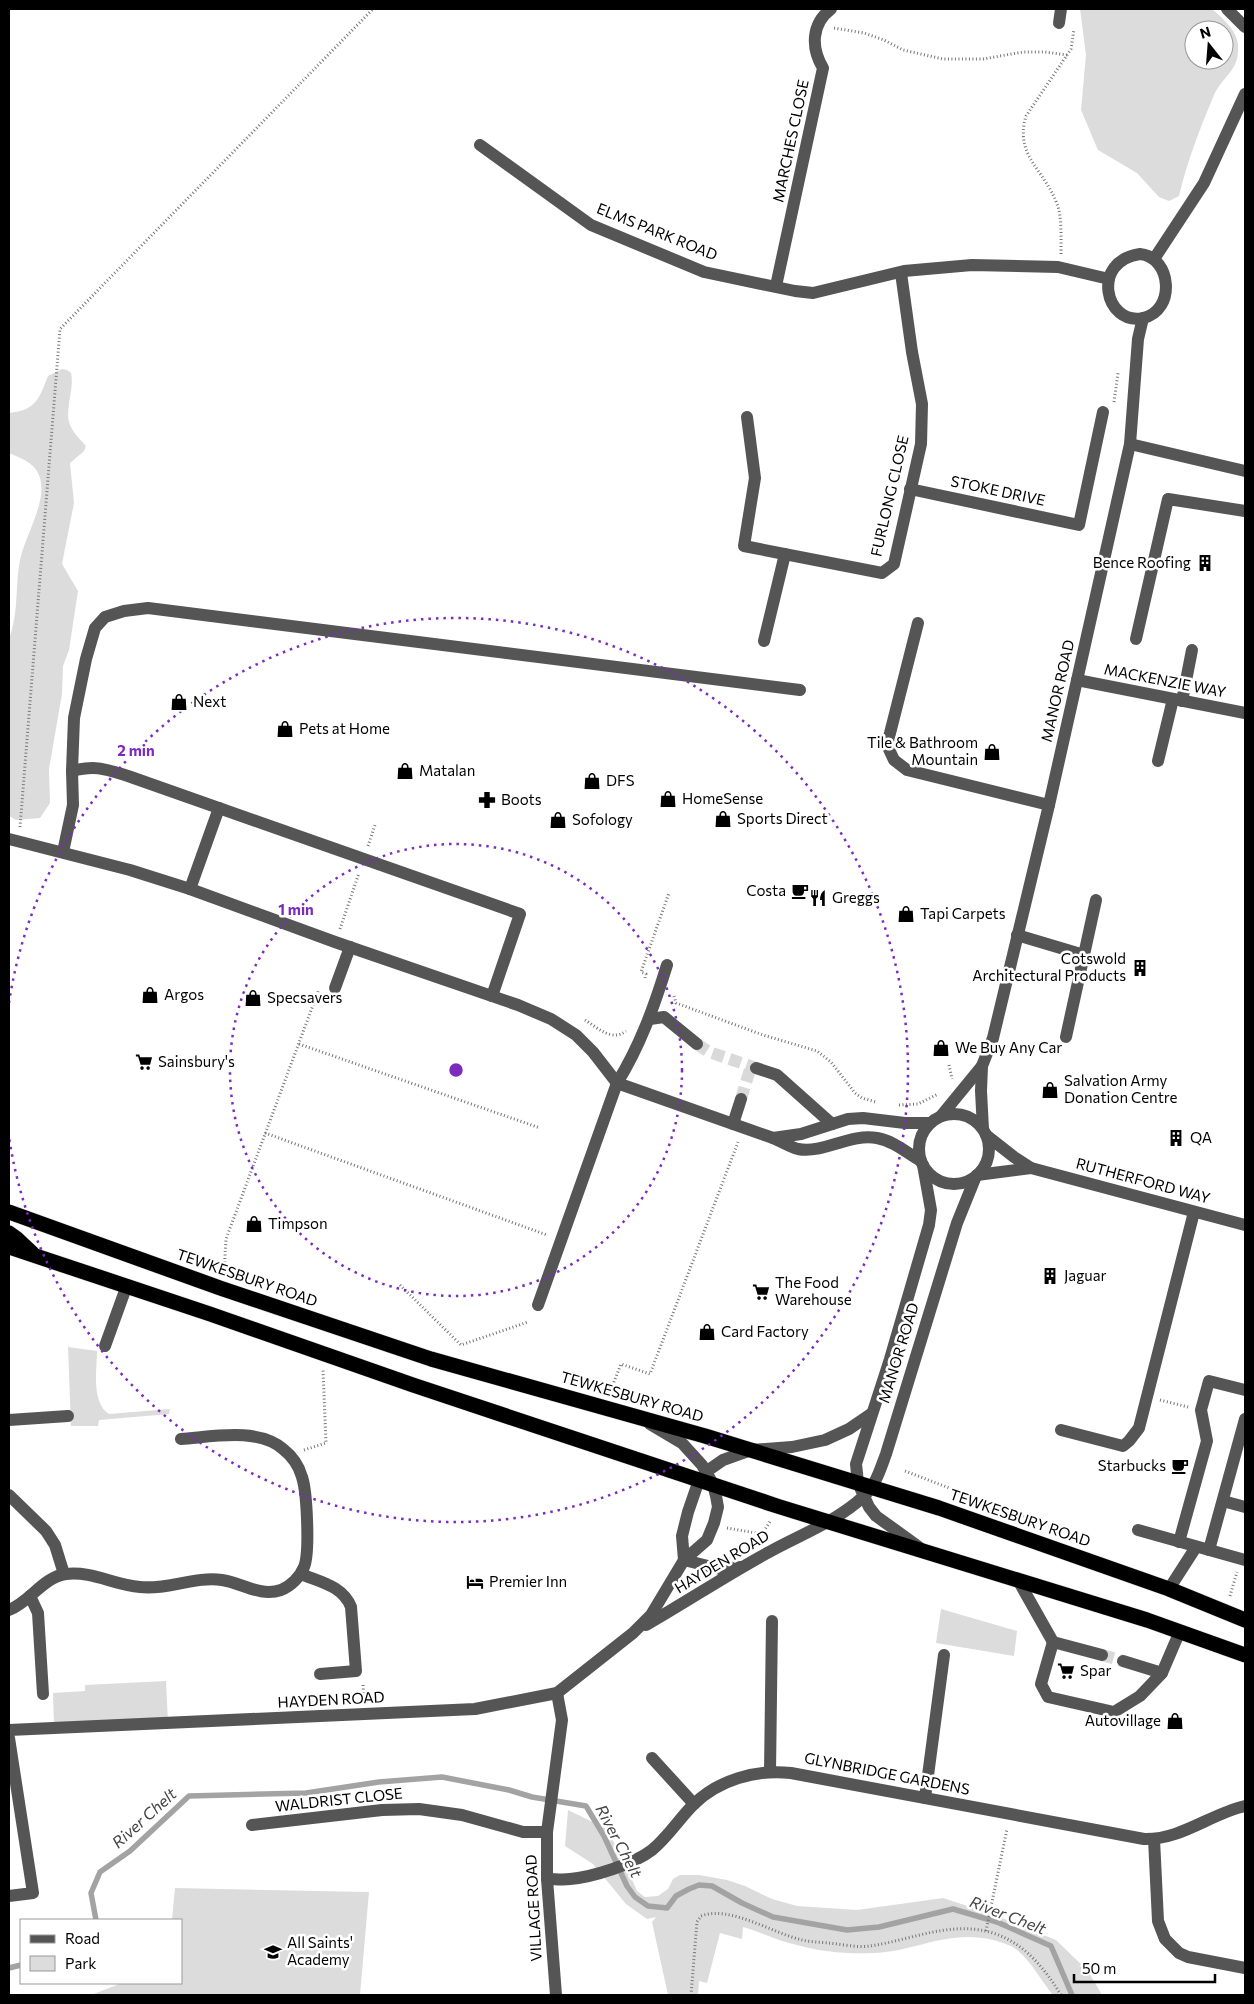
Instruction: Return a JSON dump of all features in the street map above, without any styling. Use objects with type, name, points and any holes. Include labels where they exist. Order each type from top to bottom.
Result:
[{"type":"highway","name":"TEWKESBURY ROAD","points":[[9,1212],[220,1288],[431,1359],[751,1450],[865,1489],[939,1508],[1170,1589],[1245,1620]]},
{"type":"highway","points":[[9,1233],[33,1254]]},
{"type":"highway","points":[[9,1247],[126,1285],[323,1354],[706,1479],[828,1521],[1180,1631],[1245,1655]]},
{"type":"street","name":"MARCHES CLOSE","points":[[776,286],[823,68],[815,51],[814,41],[818,25],[830,9]]},
{"type":"street","points":[[1059,23],[1061,9]]},
{"type":"street","points":[[1227,9],[1245,27]]},
{"type":"street","points":[[1154,259],[1204,183],[1245,94]]},
{"type":"street","name":"ELMS PARK ROAD","points":[[480,145],[591,225],[704,272],[813,293],[904,271],[972,265],[1058,267],[1109,279]]},
{"type":"street","points":[[1140,254],[1148,255],[1159,264],[1165,278],[1165,293],[1159,308],[1153,314],[1143,318],[1126,315],[1115,307],[1108,294],[1109,279],[1117,264],[1124,258],[1140,254]]},
{"type":"street","name":"FURLONG CLOSE","points":[[747,417],[755,478],[744,546],[882,573],[894,564],[921,444],[922,404],[900,272]]},
{"type":"street","name":"MANOR ROAD","points":[[985,1132],[981,1091],[982,1066],[992,1038],[1049,805],[1130,444],[1138,339],[1143,318]]},
{"type":"street","name":"STOKE DRIVE","points":[[910,489],[1079,525],[1103,412]]},
{"type":"street","points":[[1130,444],[1245,471]]},
{"type":"street","points":[[1136,639],[1168,499],[1245,511]]},
{"type":"street","points":[[764,641],[785,554]]},
{"type":"street","points":[[64,852],[73,805],[74,718],[86,659],[95,628],[105,617],[124,611],[148,608],[800,690]]},
{"type":"street","points":[[918,623],[888,746],[894,760],[907,770],[1049,805]]},
{"type":"street","points":[[1158,760],[1192,650]]},
{"type":"street","name":"MACKENZIE WAY","points":[[1077,680],[1245,713]]},
{"type":"street","points":[[72,772],[87,767],[99,768],[128,776],[520,914],[492,996]]},
{"type":"street","points":[[190,889],[219,808]]},
{"type":"street","points":[[9,839],[130,870],[190,889],[335,942],[492,996],[551,1019],[576,1035],[593,1052],[617,1083],[773,1138],[797,1149],[826,1146],[858,1138],[879,1138],[900,1147],[922,1163],[937,1180],[947,1183],[967,1181],[977,1175],[984,1166],[988,1156],[989,1145],[985,1132],[975,1120],[964,1115],[941,1116],[929,1123],[923,1132],[920,1141],[922,1163]]},
{"type":"street","points":[[1066,1037],[1096,900]]},
{"type":"street","points":[[1017,935],[1084,955]]},
{"type":"street","points":[[334,988],[350,947]]},
{"type":"street","points":[[538,1305],[617,1083],[631,1060],[650,1019],[667,965]]},
{"type":"street","points":[[650,1019],[664,1017],[697,1044]]},
{"type":"street","name":"MANOR ROAD","points":[[941,1116],[982,1066]]},
{"type":"street","points":[[756,1068],[777,1075],[832,1124]]},
{"type":"street","points":[[738,1126],[741,1099]]},
{"type":"street","points":[[773,1138],[801,1134],[848,1119],[864,1118],[905,1123],[929,1123]]},
{"type":"street","name":"RUTHERFORD WAY","points":[[985,1132],[1014,1157],[1032,1168],[1194,1212],[1244,1221]]},
{"type":"street","name":"MANOR ROAD","points":[[922,1163],[932,1210],[890,1359],[856,1464],[865,1489],[878,1478],[957,1223],[977,1175]]},
{"type":"street","name":"RUTHERFORD WAY","points":[[977,1175],[1032,1168]]},
{"type":"street","points":[[1061,1430],[1124,1446],[1139,1428],[1194,1212]]},
{"type":"street","points":[[106,1346],[126,1285]]},
{"type":"street","points":[[1179,1542],[1207,1441],[1201,1410],[1209,1381],[1245,1390]]},
{"type":"street","points":[[706,1479],[723,1460],[751,1450],[792,1447],[824,1440],[849,1429],[871,1414]]},
{"type":"street","points":[[9,1420],[68,1416]]},
{"type":"street","name":"HAYDEN ROAD","points":[[9,1730],[475,1709],[556,1694],[633,1633],[651,1615],[684,1560],[707,1540],[714,1523],[718,1507],[693,1453],[682,1443],[638,1417]]},
{"type":"street","points":[[1209,1550],[1245,1419]]},
{"type":"street","points":[[9,1610],[52,1579],[64,1574],[90,1574],[141,1588],[159,1588],[207,1580],[220,1580],[264,1592],[283,1589],[301,1574],[307,1557],[304,1488],[302,1476],[290,1455],[272,1441],[250,1435],[180,1439]]},
{"type":"street","name":"HAYDEN ROAD","points":[[684,1560],[682,1536],[688,1512],[706,1479]]},
{"type":"street","points":[[828,1521],[865,1489],[876,1516],[884,1524],[928,1552]]},
{"type":"street","points":[[9,1495],[46,1531],[55,1545],[64,1574]]},
{"type":"street","points":[[1223,1501],[1245,1507]]},
{"type":"street","name":"HAYDEN ROAD","points":[[633,1633],[771,1551],[828,1521]]},
{"type":"street","points":[[1138,1530],[1245,1560]]},
{"type":"street","points":[[1170,1589],[1196,1547]]},
{"type":"street","points":[[684,1560],[720,1569],[746,1566]]},
{"type":"street","points":[[301,1574],[336,1588],[348,1599],[351,1607],[356,1672],[320,1674]]},
{"type":"street","points":[[1018,1580],[1052,1642],[1041,1684],[1048,1697],[1114,1712],[1140,1696],[1162,1673],[1180,1631]]},
{"type":"street","points":[[30,1596],[38,1613],[43,1694]]},
{"type":"street","points":[[770,1772],[772,1621]]},
{"type":"street","points":[[1052,1642],[1102,1655]]},
{"type":"street","points":[[925,1798],[944,1654]]},
{"type":"street","points":[[1123,1661],[1162,1673]]},
{"type":"street","name":"VILLAGE ROAD","points":[[556,1694],[562,1720],[547,1832],[547,1879],[556,1995]]},
{"type":"street","points":[[9,1738],[33,1893],[9,1896]]},
{"type":"street","points":[[652,1758],[694,1804]]},
{"type":"street","name":"GLYNBRIDGE GARDENS","points":[[547,1879],[570,1879],[602,1872],[638,1858],[651,1850],[694,1804],[710,1791],[743,1776],[770,1772],[791,1773],[1134,1838],[1154,1840],[1173,1836],[1245,1806]]},
{"type":"street","name":"WALDRIST CLOSE","points":[[252,1825],[402,1809],[435,1810],[493,1822],[523,1832],[547,1832]]},
{"type":"street","points":[[1154,1840],[1158,1921],[1165,1939],[1179,1953],[1188,1958],[1245,1968]]},
{"type":"path","points":[[20,828],[60,329],[373,9]]},
{"type":"path","points":[[818,25],[864,33],[884,40],[902,50],[944,59],[984,59],[1023,52],[1067,55]]},
{"type":"path","points":[[1058,267],[1062,253],[1058,205],[1045,179],[1027,154],[1022,128],[1026,116],[1071,48],[1074,27]]},
{"type":"path","points":[[335,942],[375,825]]},
{"type":"path","points":[[643,984],[646,974],[641,972],[669,894]]},
{"type":"path","points":[[220,1288],[224,1277],[226,1239],[321,983]]},
{"type":"path","points":[[661,983],[672,987],[676,1003],[763,1035],[817,1051],[831,1062],[855,1093],[862,1098],[883,1104]]},
{"type":"path","points":[[583,1019],[603,1032],[613,1035],[618,1036],[627,1030]]},
{"type":"path","points":[[299,1044],[540,1128]]},
{"type":"path","points":[[948,1084],[953,1078],[949,1065]]},
{"type":"path","points":[[890,1105],[918,1104],[942,1091]]},
{"type":"path","points":[[604,1407],[621,1364],[650,1374],[738,1126]]},
{"type":"path","points":[[265,1133],[562,1240]]},
{"type":"path","points":[[400,1285],[461,1345],[528,1322]]},
{"type":"path","points":[[290,1455],[326,1443],[323,1354]]},
{"type":"path","points":[[1147,1396],[1201,1410]]},
{"type":"path","points":[[724,1527],[762,1534],[771,1520]]},
{"type":"path","points":[[356,1672],[362,1671],[365,1714]]},
{"type":"path","points":[[986,1931],[1010,1814]]},
{"type":"path","points":[[691,1995],[698,1922],[700,1916],[710,1912],[728,1914],[803,1940],[868,1947],[942,1930],[972,1929],[986,1931],[1019,1945],[1038,1963],[1061,1995]]},
{"type":"green space","points":[[1080,9],[1212,9],[1224,20],[1184,20],[1184,70],[1232,70],[1214,95],[1194,145],[1179,196],[1169,201],[1159,197],[1137,173],[1098,150],[1081,110],[1086,55]]},
{"type":"green space","points":[[1234,32],[1238,45],[1234,67]]},
{"type":"green space","points":[[62,369],[71,373],[72,380],[69,421],[74,432],[86,446],[84,451],[70,463],[74,503],[62,564],[78,591],[69,650],[63,666],[62,694],[49,769],[50,803],[40,818],[16,820],[9,816],[9,639],[16,609],[20,560],[39,506],[41,485],[39,475],[34,467],[9,453],[9,413],[31,406],[39,397],[48,376]]},
{"type":"green space","points":[[68,1347],[97,1351],[97,1394],[103,1409],[109,1414],[170,1409],[169,1414],[99,1420],[98,1426],[71,1426]]},
{"type":"green space","points":[[941,1609],[1017,1631],[1014,1656],[936,1643]]},
{"type":"green space","points":[[166,1681],[168,1723],[54,1728],[53,1693],[85,1691],[85,1685]]},
{"type":"green space","points":[[568,1810],[605,1828],[620,1852],[637,1891],[645,1897],[658,1896],[668,1889],[673,1879],[680,1875],[699,1875],[727,1880],[772,1899],[797,1906],[857,1910],[943,1898],[992,1914],[1056,1940],[1088,1971],[1102,1995],[1053,1995],[1032,1966],[1017,1950],[993,1940],[961,1937],[888,1952],[844,1953],[806,1947],[743,1927],[742,1939],[720,1933],[707,1983],[699,1981],[698,1995],[668,1995],[652,1922],[656,1917],[647,1919],[626,1904],[593,1864],[565,1846]]},
{"type":"green space","name":"All Saints' Academy","points":[[175,1888],[369,1892],[360,1995],[91,1995],[119,1984],[182,1984],[182,1919],[172,1919]]},
{"type":"waterway","name":"River Chelt","points":[[96,1919],[91,1893],[100,1872],[130,1851],[189,1796],[306,1793],[379,1782],[442,1777],[509,1790],[532,1797],[586,1806],[604,1836],[627,1886],[635,1897],[648,1906],[667,1908],[676,1896],[689,1889],[699,1885],[712,1886],[742,1903],[773,1917],[847,1930],[879,1927],[953,1909],[997,1922],[1051,1946],[1072,1995]]},
{"type":"waterway","name":"River Chelt","points":[[9,1968],[20,1965]]},
{"type":"tunnel","points":[[697,1044],[709,1052],[756,1068]]},
{"type":"tunnel","points":[[741,1099],[751,1066]]},
{"type":"tunnel","points":[[1102,1655],[1123,1661]]},
{"type":"place","name":"Bence Roofing","points":[[1205,563]]},
{"type":"place","name":"Next","points":[[179,702]]},
{"type":"place","name":"Pets at Home","points":[[285,729]]},
{"type":"place","name":"Tile & Bathroom Mountain","points":[[992,752]]},
{"type":"place","name":"Matalan","points":[[405,771]]},
{"type":"place","name":"DFS","points":[[592,781]]},
{"type":"place","name":"HomeSense","points":[[668,799]]},
{"type":"place","name":"Boots","points":[[487,800]]},
{"type":"place","name":"Sports Direct","points":[[723,819]]},
{"type":"place","name":"Sofology","points":[[558,820]]},
{"type":"place","name":"Costa","points":[[800,891]]},
{"type":"place","name":"Greggs","points":[[818,898]]},
{"type":"place","name":"Tapi Carpets","points":[[906,914]]},
{"type":"place","name":"Cotswold Architectural Products","points":[[1140,968]]},
{"type":"place","name":"Argos","points":[[150,995]]},
{"type":"place","name":"Specsavers","points":[[253,998]]},
{"type":"place","name":"We Buy Any Car","points":[[941,1048]]},
{"type":"place","name":"Sainsbury's","points":[[144,1062]]},
{"type":"place","name":"Salvation Army Donation Centre","points":[[1050,1090]]},
{"type":"place","name":"QA","points":[[1176,1138]]},
{"type":"place","name":"Timpson","points":[[254,1224]]},
{"type":"place","name":"Jaguar","points":[[1050,1276]]},
{"type":"place","name":"The Food Warehouse","points":[[761,1292]]},
{"type":"place","name":"Card Factory","points":[[707,1332]]},
{"type":"place","name":"Starbucks","points":[[1180,1466]]},
{"type":"place","name":"Premier Inn","points":[[475,1582]]},
{"type":"place","name":"Spar","points":[[1066,1671]]},
{"type":"place","name":"Autovillage","points":[[1175,1721]]},
{"type":"place","name":"All Saints' Academy","points":[[273,1952]]}]
